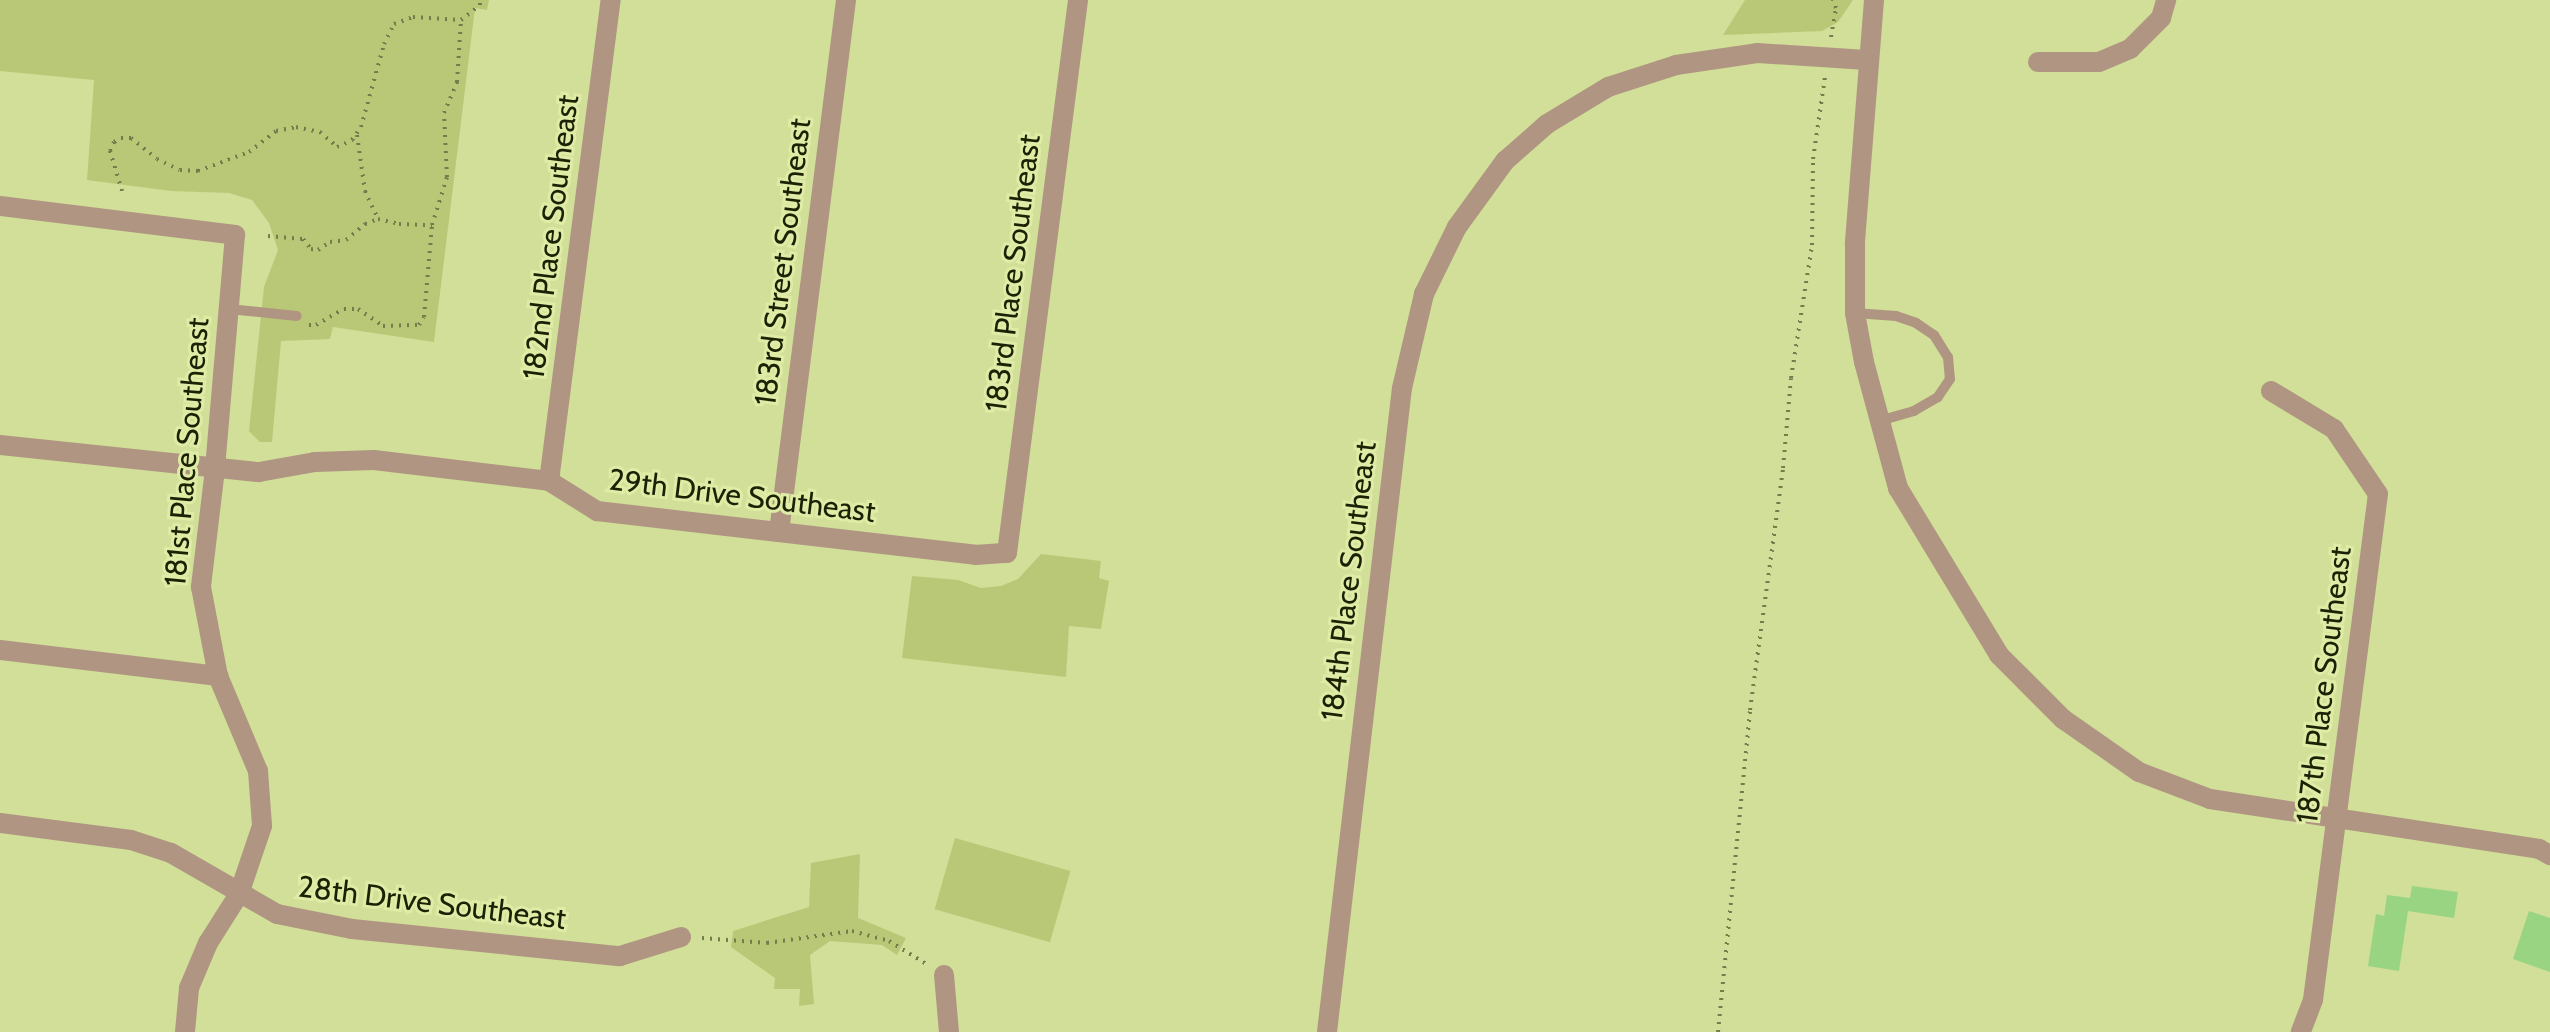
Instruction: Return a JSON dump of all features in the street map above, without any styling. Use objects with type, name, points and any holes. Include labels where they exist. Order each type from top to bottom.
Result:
[{"type":"street","name":"182nd Place Southeast","points":[[549,481],[611,0]]},
{"type":"street","name":"183rd Street Southeast","points":[[779,532],[846,0]]},
{"type":"street","name":"183rd Place Southeast","points":[[1007,553],[1078,0]]},
{"type":"street","points":[[1874,0],[1855,244],[1855,313],[1898,488],[1999,655],[2063,719],[2139,772],[2210,799],[2539,849],[2550,855]]},
{"type":"street","points":[[2038,62],[2099,62],[2130,49],[2161,18],[2166,0]]},
{"type":"street","name":"184th Place Southeast","points":[[1327,1032],[1402,388],[1424,294],[1457,227],[1505,161],[1547,124],[1608,87],[1676,65],[1757,53],[1867,60]]},
{"type":"street","name":"181st Place Southeast","points":[[0,206],[235,235],[215,469],[201,587],[218,676],[258,771],[262,826],[239,894],[208,943],[189,988],[185,1032]]},
{"type":"street","name":"187th Place Southeast","points":[[2271,391],[2334,429],[2378,494],[2313,1000],[2301,1032]]},
{"type":"street","name":"29th Drive Southeast","points":[[0,445],[259,472],[315,462],[374,460],[549,481],[597,511],[975,555],[1007,553]]},
{"type":"street","points":[[0,650],[218,676]]},
{"type":"street","name":"28th Drive Southeast","points":[[0,823],[131,840],[171,853],[277,914],[352,929],[620,956],[681,937]]},
{"type":"street","points":[[944,975],[949,1032]]},
{"type":"lane","points":[[229,309],[299,320]]},
{"type":"lane","points":[[1855,313],[1896,316],[1916,323],[1934,335],[1948,357],[1950,379],[1938,397],[1914,411],[1880,421]]},
{"type":"path","points":[[378,219],[365,191],[357,133],[375,88],[384,44],[394,24],[413,17],[461,20],[480,5],[480,0]]},
{"type":"path","points":[[1718,1032],[1746,740],[1783,468],[1791,378],[1812,245],[1813,159],[1836,8],[1833,0]]},
{"type":"path","points":[[299,320],[316,325],[344,309],[358,309],[383,326],[419,325],[424,317],[432,225],[447,177],[444,113],[457,82],[461,20]]},
{"type":"path","points":[[122,191],[110,151],[121,138],[131,138],[157,159],[180,170],[198,171],[249,152],[276,131],[296,127],[320,132],[337,147],[357,133]]},
{"type":"path","points":[[268,236],[303,239],[311,249],[318,250],[330,242],[346,240],[365,224],[378,219],[399,224],[432,225]]},
{"type":"path","points":[[681,937],[767,943],[852,931],[889,941],[944,975]]},
{"type":"green space","points":[[0,0],[489,0],[487,10],[475,8],[434,342],[333,327],[330,339],[281,341],[272,442],[260,442],[249,431],[264,287],[278,250],[269,223],[252,200],[229,193],[171,191],[87,180],[94,80],[0,71]]},
{"type":"green space","points":[[1745,0],[1853,0],[1838,22],[1822,31],[1723,35]]},
{"type":"green space","points":[[1041,554],[1101,561],[1099,578],[1109,581],[1101,629],[1069,626],[1066,677],[902,658],[912,576],[958,580],[981,588],[1001,586],[1018,579]]},
{"type":"green space","points":[[955,838],[1070,871],[1050,942],[935,909]]},
{"type":"green space","points":[[860,854],[858,918],[906,938],[897,955],[882,945],[830,941],[810,955],[814,1004],[799,1006],[800,989],[774,989],[775,978],[731,947],[733,931],[809,907],[811,863]]},
{"type":"building","points":[[2412,886],[2458,892],[2454,918],[2408,911],[2399,971],[2368,966],[2376,914],[2384,916],[2387,895],[2410,898]]},
{"type":"building","points":[[2529,911],[2550,918],[2550,972],[2513,959]]}]
